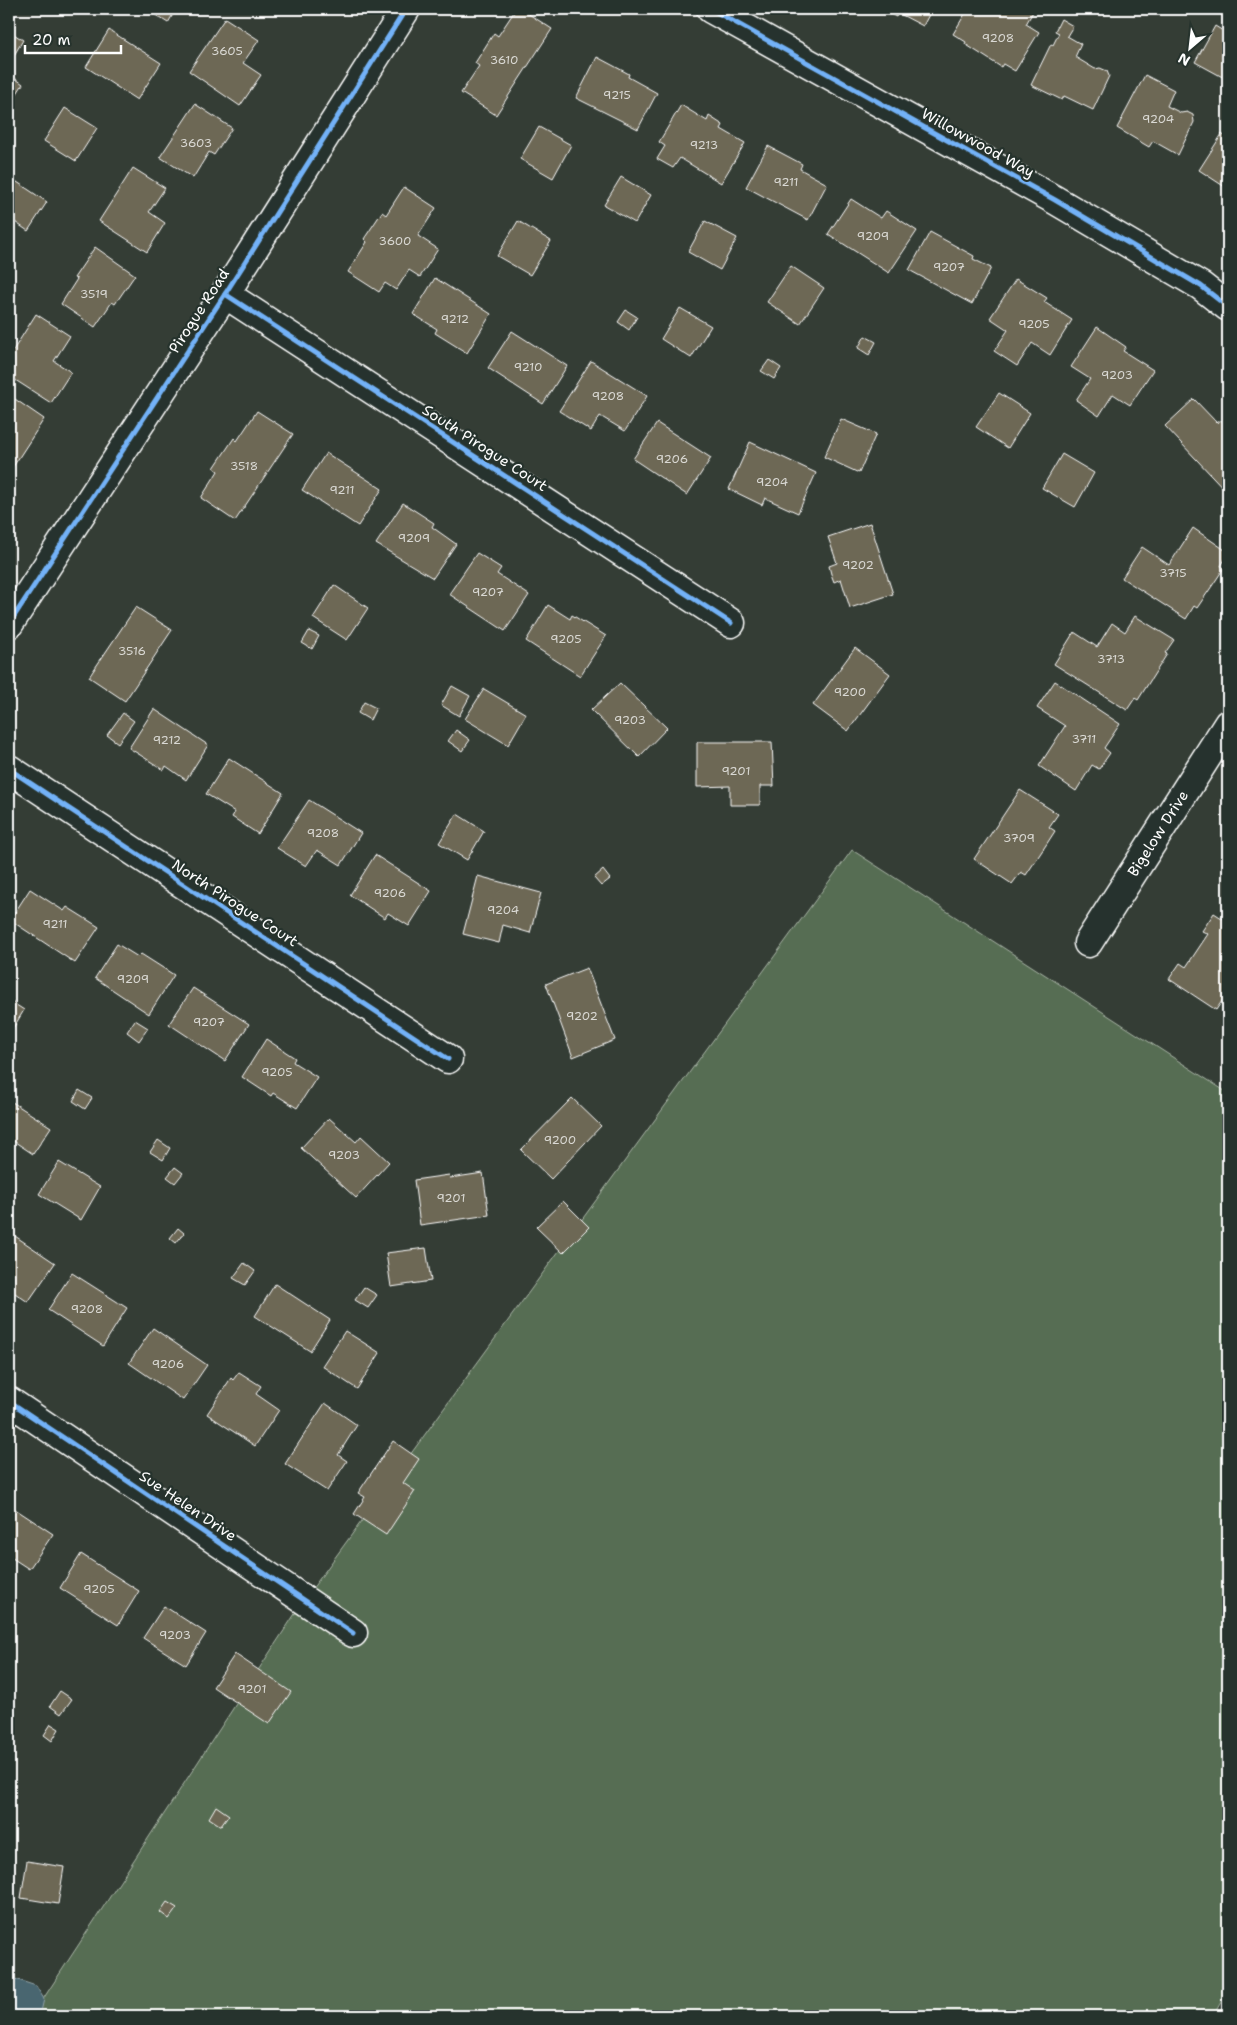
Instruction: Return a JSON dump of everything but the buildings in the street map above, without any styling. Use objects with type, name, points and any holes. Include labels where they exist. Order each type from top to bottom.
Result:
[{"type":"street","name":"Pirogue Road","points":[[9,624],[225,294],[406,9]]},
{"type":"street","name":"Willowwood Way","points":[[711,9],[1071,210],[1201,286],[1228,307]]},
{"type":"street","name":"South Pirogue Court","points":[[225,294],[731,623]]},
{"type":"street","name":"Bigelow Drive","points":[[1088,943],[1228,724]]},
{"type":"street","name":"North Pirogue Court","points":[[9,769],[448,1059]]},
{"type":"street","name":"Sue Helen Drive","points":[[9,1401],[353,1633]]},
{"type":"green space","points":[[852,850],[1228,1093],[1228,1990],[1213,2016],[32,2016],[304,1600]]},
{"type":"water","points":[[15,1979],[36,1986],[44,1999],[40,2016],[9,2016],[9,1981]]},
{"type":"cycle path","points":[[9,624],[225,294],[406,9]]},
{"type":"cycle path","points":[[711,9],[1055,200],[1201,286],[1228,307]]},
{"type":"cycle path","points":[[225,294],[731,623]]},
{"type":"cycle path","points":[[9,769],[448,1059]]},
{"type":"cycle path","points":[[9,1401],[353,1633]]}]
